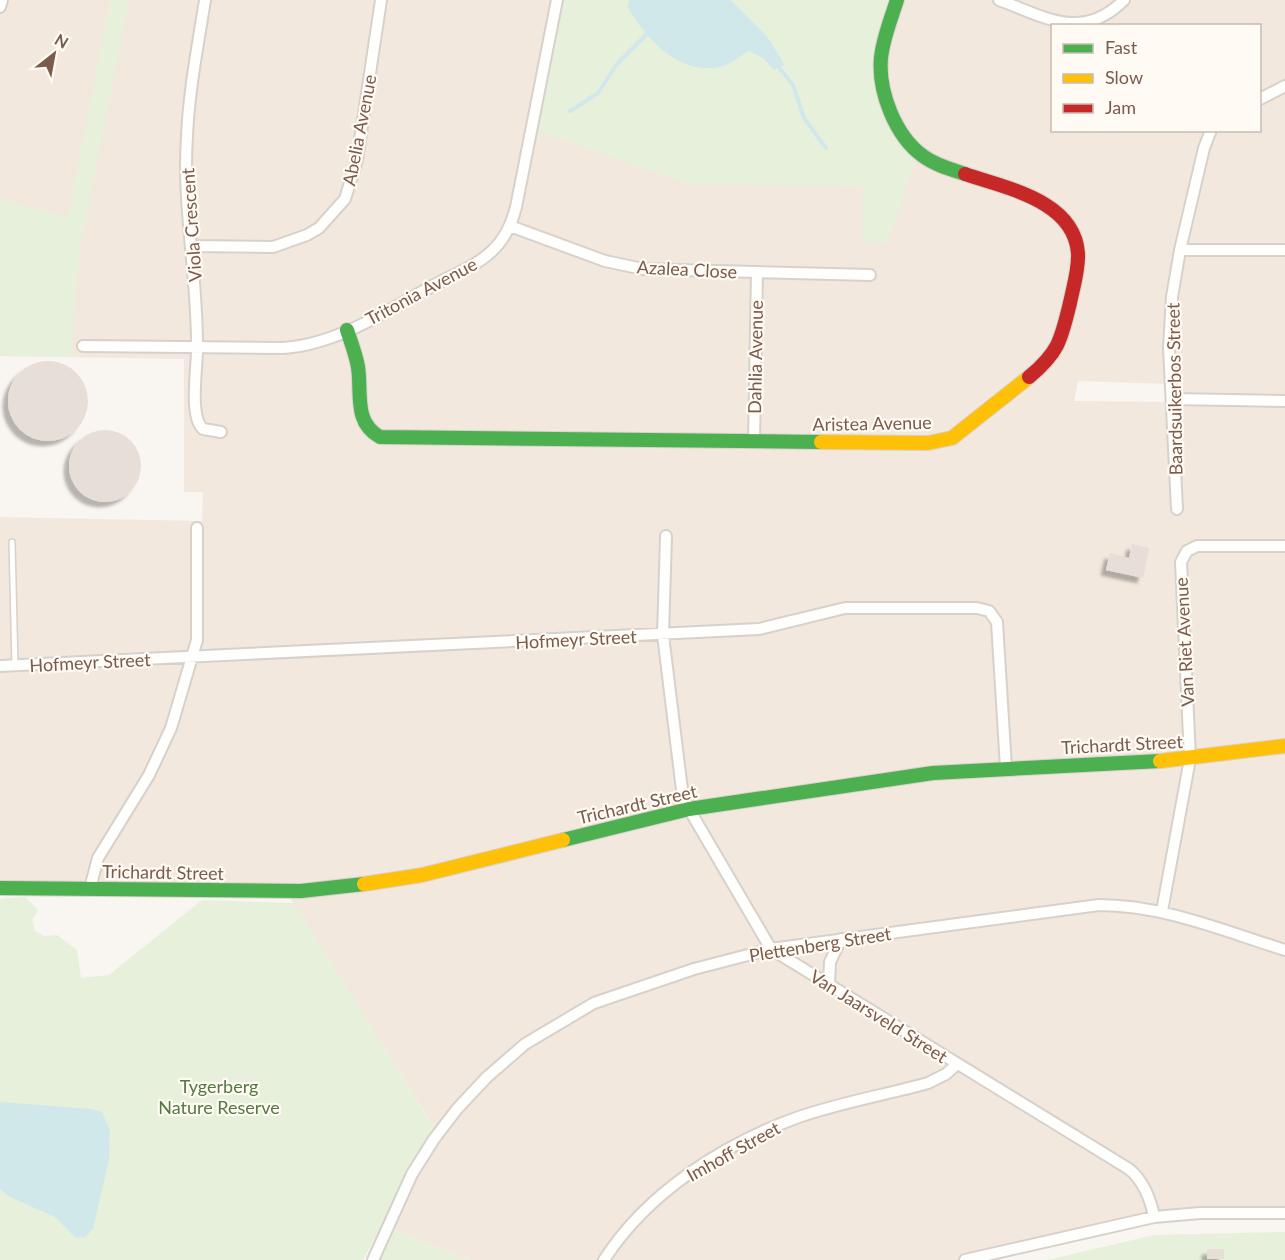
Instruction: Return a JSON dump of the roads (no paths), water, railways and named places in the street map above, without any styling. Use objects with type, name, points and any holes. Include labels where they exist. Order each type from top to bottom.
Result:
[{"type":"street","points":[[0,7],[2,0]]},
{"type":"street","name":"Viola Crescent","points":[[205,0],[187,135],[186,170],[193,246],[197,347],[196,422],[207,432],[221,432]]},
{"type":"street","name":"Abelia Avenue","points":[[193,246],[273,247],[307,235],[319,228],[345,199],[357,160],[381,0]]},
{"type":"street","name":"Tritonia Avenue","points":[[83,346],[290,347],[347,330],[478,262],[494,249],[510,226],[516,207],[557,0]]},
{"type":"street","name":"Aristea Avenue","points":[[347,330],[358,369],[361,418],[366,428],[380,436],[928,443],[952,438],[1047,362],[1060,343],[1079,252],[1072,231],[1059,212],[1042,202],[959,174],[927,159],[912,147],[901,132],[880,84],[881,57],[897,0]]},
{"type":"street","points":[[999,0],[1062,22],[1075,24]]},
{"type":"street","points":[[1084,24],[1124,0]]},
{"type":"street","points":[[1261,98],[1285,86]]},
{"type":"street","name":"Baardsuikerbos Street","points":[[1177,509],[1170,322],[1179,250],[1210,132]]},
{"type":"street","name":"Azalea Close","points":[[510,226],[605,261],[643,269],[870,275]]},
{"type":"street","points":[[1179,250],[1285,250]]},
{"type":"street","name":"Dahlia Avenue","points":[[754,441],[756,272]]},
{"type":"street","points":[[1172,399],[1285,401]]},
{"type":"street","points":[[90,888],[98,858],[149,775],[171,728],[193,657],[197,640],[197,528]]},
{"type":"street","name":"Van Jaarsveld Street","points":[[666,536],[663,634],[678,774],[689,809],[771,949],[1132,1171],[1151,1202],[1154,1217]]},
{"type":"street","name":"Van Riet Avenue","points":[[1162,911],[1190,759],[1180,568],[1187,551],[1203,545],[1285,546]]},
{"type":"street","name":"Hofmeyr Street","points":[[0,666],[759,629],[845,608],[977,608],[989,611],[997,622],[1006,768]]},
{"type":"street","name":"Trichardt Street","points":[[0,888],[301,891],[353,886],[422,875],[689,809],[933,773],[1190,759],[1285,746]]},
{"type":"street","name":"Plettenberg Street","points":[[373,1260],[407,1183],[434,1139],[481,1083],[525,1044],[570,1016],[619,992],[771,949],[1079,906],[1119,905],[1162,911],[1285,950]]},
{"type":"street","points":[[829,984],[830,962],[841,939]]},
{"type":"street","name":"Imhoff Street","points":[[604,1260],[654,1200],[680,1180],[752,1138],[798,1118],[928,1083],[946,1074],[957,1064]]},
{"type":"street","points":[[965,1260],[1154,1217],[1200,1213],[1285,1213]]},
{"type":"lane","points":[[12,542],[15,666]]},
{"type":"water","points":[[630,0],[731,0],[766,35],[785,65],[774,70],[763,58],[749,51],[724,66],[705,68],[691,66],[677,60],[654,42],[627,6]]},
{"type":"water","points":[[0,1102],[92,1109],[102,1112],[110,1130],[109,1159],[93,1229],[85,1237],[76,1238],[55,1217],[10,1197],[0,1189]]},
{"type":"waterway","points":[[570,111],[598,93],[617,64],[647,34]]},
{"type":"waterway","points":[[780,69],[793,85],[804,118],[826,148]]},
{"type":"park label","name":"Tygerberg Nature Reserve","points":[[219,1096]]}]
